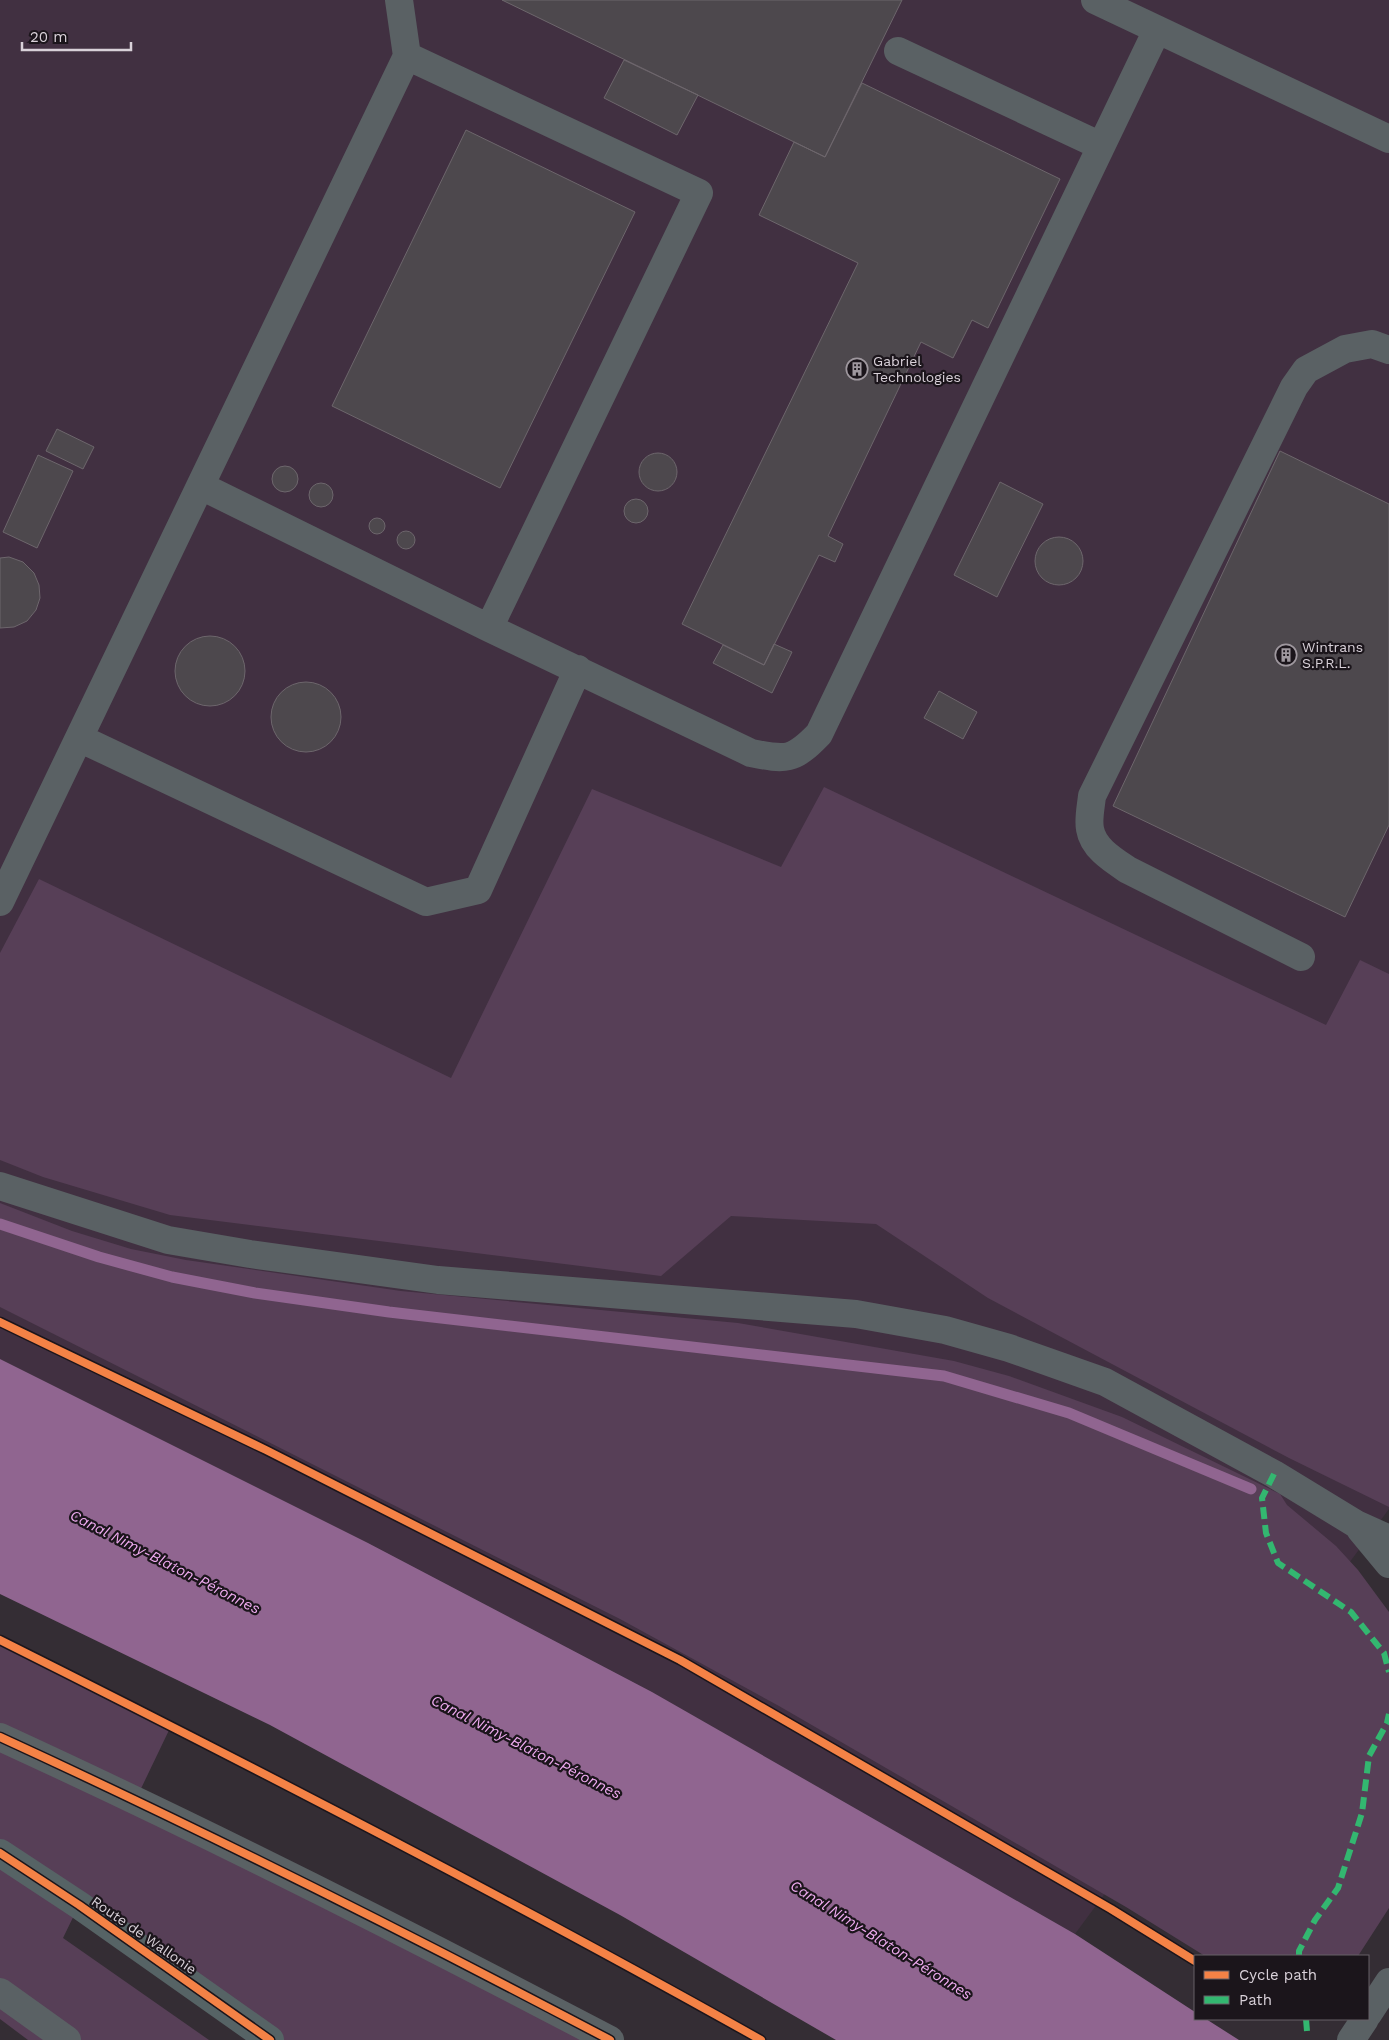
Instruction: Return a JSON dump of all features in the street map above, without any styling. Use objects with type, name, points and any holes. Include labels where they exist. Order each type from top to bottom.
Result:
[{"type":"main road","name":"Route de Wallonie","points":[[0,1853],[79,1905],[270,2040]]},
{"type":"street","points":[[0,902],[408,56],[399,0]]},
{"type":"street","points":[[1095,0],[1389,139]]},
{"type":"street","points":[[201,486],[489,628],[751,753],[781,760],[803,751],[819,734],[823,726],[1157,30]]},
{"type":"street","points":[[898,51],[1101,146]]},
{"type":"street","points":[[408,56],[699,193],[489,628]]},
{"type":"street","points":[[1301,957],[1128,870],[1112,860],[1098,846],[1090,829],[1092,796],[1294,387],[1306,370],[1345,349],[1372,344],[1389,350]]},
{"type":"street","points":[[79,738],[426,902],[478,890],[578,669]]},
{"type":"street","points":[[0,1186],[168,1240],[250,1254],[438,1280],[856,1314],[945,1330],[1009,1348],[1105,1382],[1274,1474],[1356,1524],[1389,1540]]},
{"type":"street","points":[[1356,1524],[1389,1564]]},
{"type":"street","points":[[0,1738],[136,1800],[428,1944],[610,2040]]},
{"type":"street","points":[[0,1992],[67,2040]]},
{"type":"street","points":[[1351,2040],[1364,2020]]},
{"type":"shaded area","points":[[0,0],[1389,0],[1389,1509],[1075,1934],[652,1692],[368,1543],[0,1359]]},
{"type":"shaded area","points":[[824,787],[1326,1025],[1360,960],[1389,974],[1389,1507],[1289,1458],[988,1298],[876,1224],[731,1216],[661,1276],[170,1215],[43,1177],[0,1160],[0,953],[39,879],[451,1078],[592,789],[781,867]]},
{"type":"shaded area","points":[[0,1203],[72,1231],[131,1249],[186,1260],[401,1291],[738,1323],[954,1361],[1009,1376],[1122,1417],[1280,1494],[1287,1505],[1336,1546],[1358,1570],[1389,1612],[1389,1908],[1359,1955],[1203,1955],[1126,1907],[779,1706],[620,1619],[0,1307]]},
{"type":"shaded area","points":[[0,1640],[171,1726],[136,1799],[610,2040],[270,2040],[79,1905],[63,1938],[209,2040],[28,2040],[0,2019]]},
{"type":"water","name":"Canal Nimy-Blaton-Péronnes","points":[[0,1359],[368,1543],[652,1692],[1075,1934],[1194,2011],[1194,2020],[1208,2020],[1239,2040],[836,2040],[620,1915],[270,1725],[0,1594]]},
{"type":"building","points":[[502,0],[902,0],[825,157]]},
{"type":"building","points":[[624,60],[698,95],[677,135],[604,98]]},
{"type":"building","name":"Gabriel Technologies","points":[[862,83],[1060,179],[988,328],[972,320],[953,358],[921,342],[828,536],[843,544],[835,562],[819,555],[764,665],[682,624],[858,263],[759,215],[794,142],[825,157]]},
{"type":"building","points":[[466,130],[635,212],[500,488],[332,406]]},
{"type":"building","points":[[57,429],[94,447],[83,469],[46,451]]},
{"type":"building","name":"Wintrans S.P.R.L.","points":[[1280,451],[1389,504],[1389,825],[1345,917],[1113,806]]},
{"type":"building","points":[[658,453],[672,458],[677,472],[672,486],[658,491],[644,486],[639,472],[644,458]]},
{"type":"building","points":[[38,455],[73,471],[37,548],[3,532]]},
{"type":"building","points":[[285,466],[294,470],[298,479],[294,488],[285,492],[276,488],[272,479],[276,470]]},
{"type":"building","points":[[1000,482],[1043,504],[997,597],[954,575]]},
{"type":"building","points":[[321,483],[330,486],[333,495],[330,504],[321,507],[312,504],[309,495],[312,486]]},
{"type":"building","points":[[631,499],[641,499],[648,506],[648,516],[641,523],[631,523],[624,516],[624,506]]},
{"type":"building","points":[[374,518],[380,518],[385,523],[383,532],[374,534],[369,529],[369,523]]},
{"type":"building","points":[[406,531],[412,534],[415,540],[412,546],[406,549],[400,546],[397,540],[400,534]]},
{"type":"building","points":[[1054,537],[1064,537],[1073,541],[1079,547],[1083,561],[1079,575],[1073,581],[1064,585],[1054,585],[1045,581],[1039,575],[1035,566],[1035,556],[1039,547],[1045,541]]},
{"type":"building","points":[[9,557],[23,562],[34,573],[39,585],[40,598],[36,610],[27,621],[14,627],[0,628],[0,558]]},
{"type":"building","points":[[217,636],[230,642],[239,651],[243,657],[245,671],[243,685],[235,696],[224,704],[203,706],[196,704],[185,696],[177,685],[175,664],[177,657],[185,646],[196,638]]},
{"type":"building","points":[[774,644],[792,652],[772,693],[713,663],[723,645],[764,665]]},
{"type":"building","points":[[313,682],[326,688],[335,697],[339,703],[341,717],[339,731],[331,742],[320,750],[299,752],[292,750],[281,742],[273,731],[271,710],[273,703],[281,692],[292,684]]},
{"type":"building","points":[[939,691],[977,712],[963,739],[924,718]]},
{"type":"waterway","points":[[0,1224],[99,1257],[172,1277],[255,1293],[389,1312],[944,1376],[1069,1413],[1251,1489]]},
{"type":"marked path","points":[[1274,1474],[1262,1498],[1266,1533],[1278,1563],[1351,1612],[1384,1653],[1389,1672]]},
{"type":"marked path","points":[[1299,1955],[1299,1951],[1315,1920],[1338,1888],[1362,1813],[1369,1756],[1387,1723],[1389,1714]]},
{"type":"marked path","points":[[1306,2020],[1307,2031]]},
{"type":"cycle path","points":[[0,1322],[266,1450],[680,1660],[1111,1909],[1194,1960]]},
{"type":"cycle path","points":[[0,1640],[383,1836],[573,1936],[761,2040]]},
{"type":"cycle path","points":[[0,1737],[307,1884],[610,2040]]},
{"type":"cycle path","points":[[0,1853],[79,1905],[270,2040]]},
{"type":"place","name":"Gabriel Technologies","points":[[857,369]]},
{"type":"place","name":"Wintrans S.P.R.L.","points":[[1286,655]]}]
